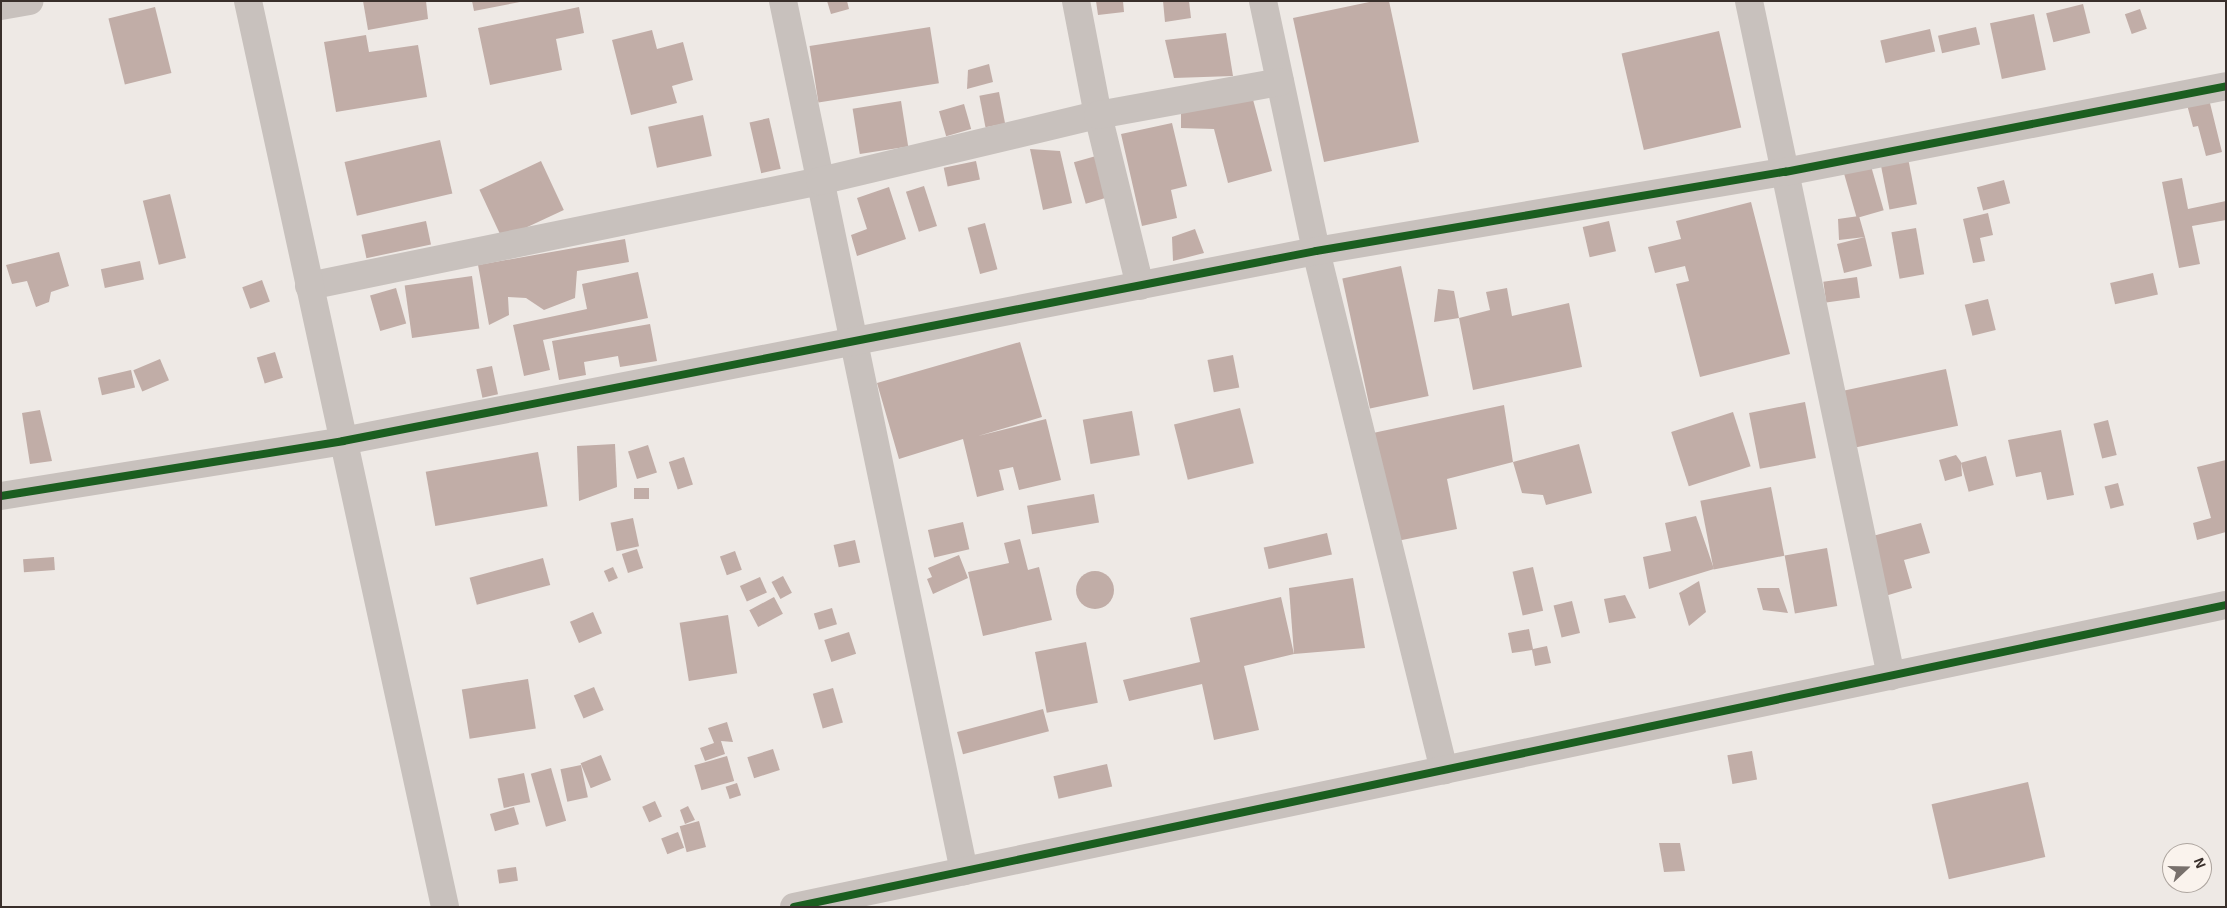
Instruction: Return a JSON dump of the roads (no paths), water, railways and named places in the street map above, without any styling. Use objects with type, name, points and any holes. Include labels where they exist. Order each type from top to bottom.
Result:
[{"type":"street","points":[[1,6],[30,1]]},
{"type":"street","points":[[248,1],[445,907]]},
{"type":"street","points":[[783,1],[964,871]]},
{"type":"street","points":[[1076,1],[1098,115],[1140,286]]},
{"type":"street","points":[[1263,1],[1316,251],[1444,770]]},
{"type":"street","points":[[1749,1],[1891,676]]},
{"type":"street","points":[[310,286],[820,180],[1098,115],[1280,82]]},
{"type":"street","points":[[1,496],[343,441],[1316,251],[1785,172],[2226,86]]},
{"type":"street","points":[[794,907],[2226,605]]}]
